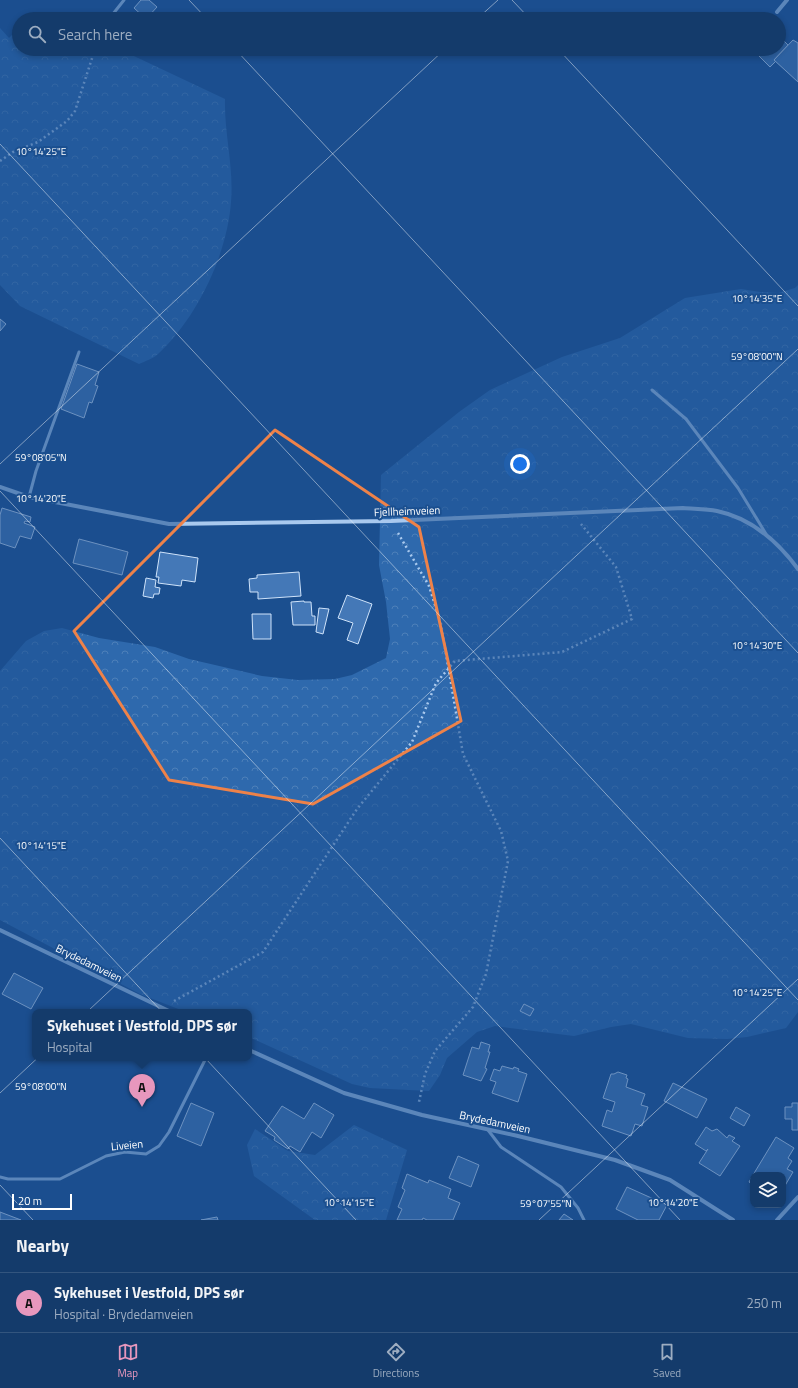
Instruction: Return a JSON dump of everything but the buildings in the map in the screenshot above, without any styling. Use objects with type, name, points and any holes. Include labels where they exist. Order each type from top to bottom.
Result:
[{"type":"street","points":[[777,12],[787,0]]},
{"type":"street","name":"Fjellheimveien","points":[[0,487],[29,497],[169,524],[391,520],[683,508],[717,511],[741,519],[766,534],[798,569]]},
{"type":"street","name":"Brydedamveien","points":[[0,930],[161,1008]]},
{"type":"street","name":"Brydedamveien","points":[[252,1051],[344,1093],[416,1114],[622,1162],[670,1180],[733,1220]]},
{"type":"street","points":[[777,1220],[798,1198]]},
{"type":"lane","points":[[115,12],[124,0]]},
{"type":"lane","points":[[29,497],[36,471],[79,352]]},
{"type":"lane","points":[[652,390],[686,419],[738,488],[766,534]]},
{"type":"lane","name":"Liveien","points":[[0,1177],[8,1179],[60,1179],[106,1156],[125,1152],[146,1154],[159,1146],[169,1132],[204,1061]]},
{"type":"lane","points":[[488,1130],[501,1147],[561,1188],[578,1208],[584,1220]]},
{"type":"path","points":[[0,161],[13,152],[38,142],[67,120],[75,111],[93,56]]},
{"type":"path","points":[[161,1008],[263,952],[357,809],[412,742],[436,683],[455,661],[562,652],[632,619],[616,567],[572,513]]},
{"type":"path","points":[[391,520],[429,586],[441,624],[463,754],[501,831],[508,861],[486,974],[473,1007],[435,1051],[425,1074],[416,1114]]},
{"type":"highlighted area","points":[[275,430],[419,527],[461,721],[313,804],[169,780],[74,631]]},
{"type":"green space","points":[[0,28],[9,38],[12,35],[12,56],[134,56],[225,99],[232,189],[228,222],[223,243],[208,284],[197,304],[185,323],[158,354],[139,364],[20,306],[0,285]]},
{"type":"green space","points":[[798,285],[798,1012],[786,1028],[747,1037],[727,1039],[688,1038],[631,1024],[574,1036],[495,1026],[477,1032],[447,1058],[440,1075],[429,1091],[370,1088],[352,1084],[252,1038],[252,1009],[178,1009],[140,994],[0,920],[0,671],[26,641],[44,631],[62,628],[99,638],[155,647],[189,659],[262,676],[298,680],[335,679],[352,675],[386,658],[390,639],[386,602],[379,565],[381,475],[459,412],[490,390],[562,357],[620,338],[685,298],[741,289],[778,293],[795,288]]},
{"type":"green space","points":[[354,1125],[407,1150],[386,1220],[315,1220],[254,1176],[247,1145],[255,1129],[288,1151],[315,1155]]},
{"type":"place","name":"Sykehuset i Vestfold, DPS sør","points":[[142,1107]]}]
